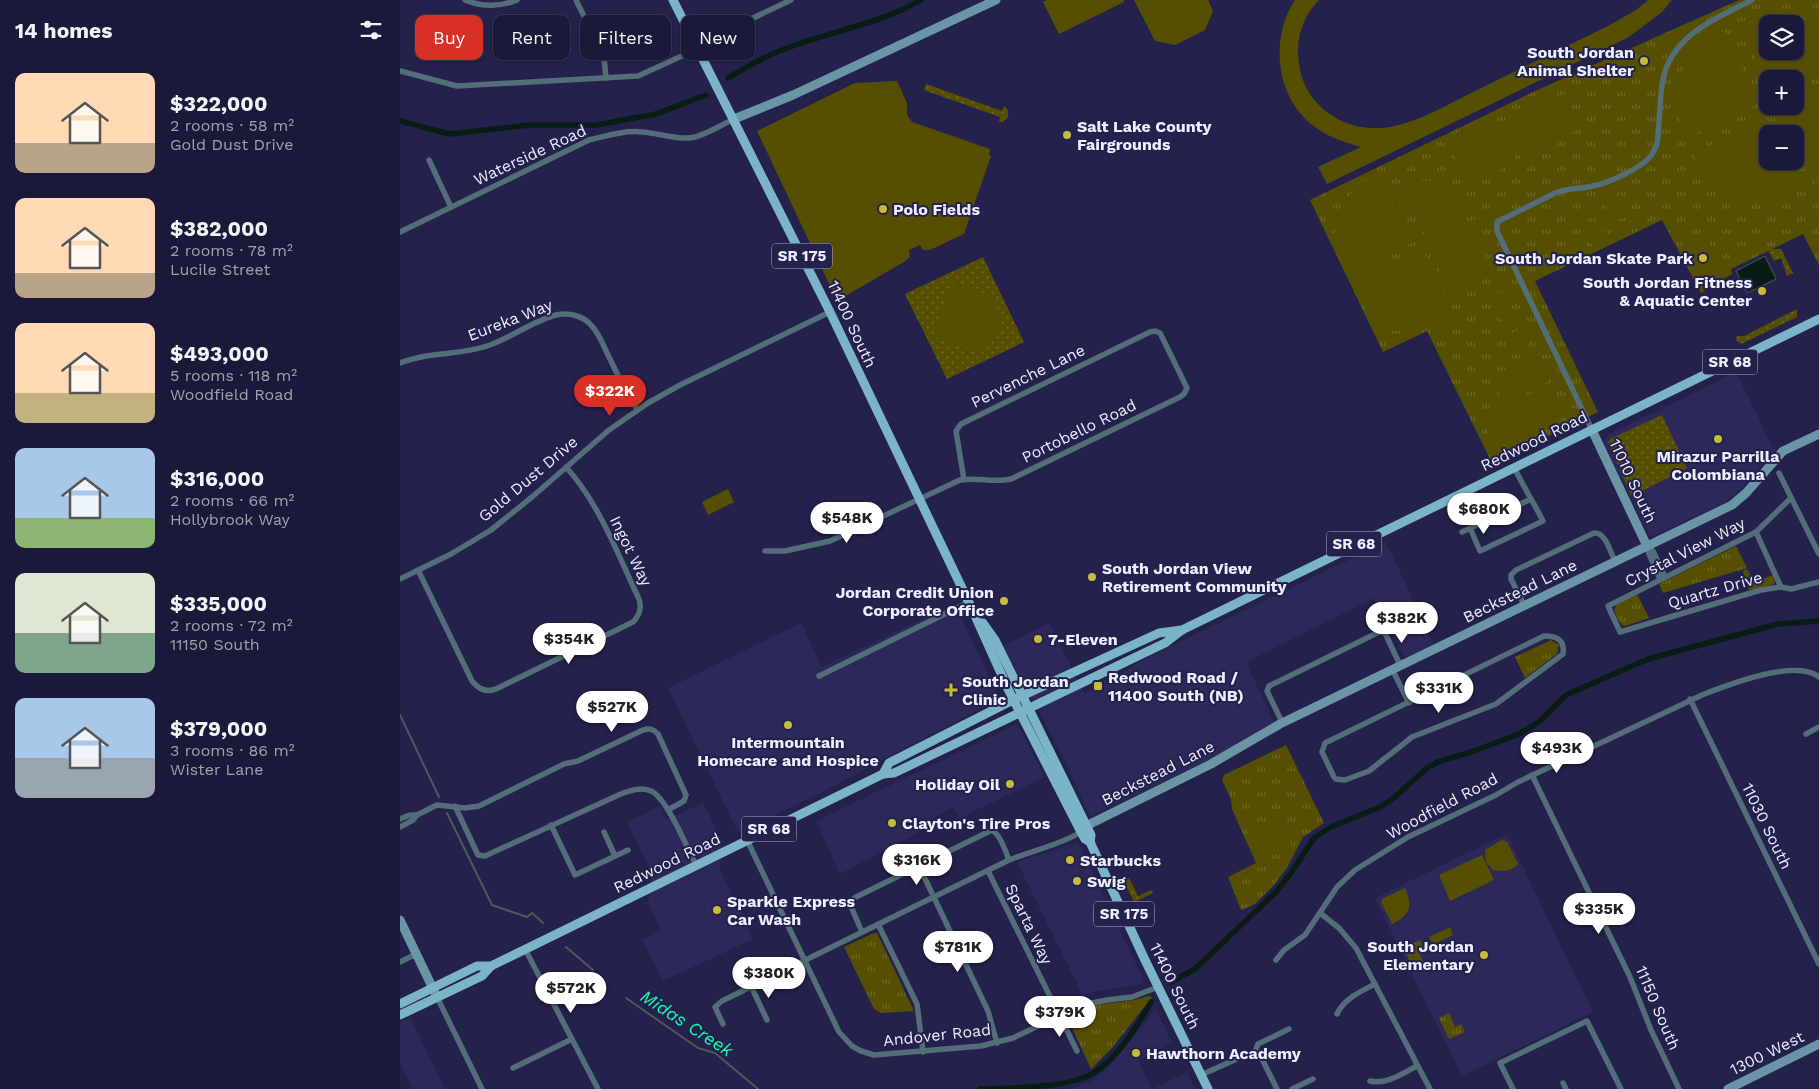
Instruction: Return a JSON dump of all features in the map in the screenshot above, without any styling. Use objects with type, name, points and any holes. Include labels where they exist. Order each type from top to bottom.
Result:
[{"type":"main road","name":"11400 South","points":[[673,0],[681,16]]},
{"type":"main road","name":"11400 South","points":[[703,60],[830,312],[971,605],[1013,700],[1084,829],[1091,835],[1090,842],[1208,1089]]},
{"type":"main road","name":"Redwood Road","points":[[400,1015],[482,976],[491,966],[696,865],[883,774],[894,773],[1165,643],[1182,630],[1819,319]]},
{"type":"main road","name":"11400 South","points":[[971,605],[995,640],[1024,695],[1084,829]]},
{"type":"main road","name":"Redwood Road","points":[[883,774],[889,763],[1013,700],[1159,633],[1182,630]]},
{"type":"main road","name":"Redwood Road","points":[[400,1004],[477,966],[491,966]]},
{"type":"street","points":[[465,0],[490,5],[517,0]]},
{"type":"street","points":[[576,0],[604,57],[606,78]]},
{"type":"street","points":[[755,17],[791,0]]},
{"type":"street","points":[[734,119],[794,95],[996,0]]},
{"type":"street","points":[[1592,430],[1499,236],[1496,227],[1497,222],[1555,193],[1603,183],[1645,162],[1657,144],[1663,77],[1677,49],[1691,34],[1706,24],[1752,0]]},
{"type":"street","points":[[400,71],[457,86],[606,78],[643,74],[681,55]]},
{"type":"street","name":"Waterside Road","points":[[400,232],[589,140],[614,134],[640,132],[679,138],[694,137],[734,119]]},
{"type":"street","points":[[429,160],[451,207]]},
{"type":"street","name":"Gold Dust Drive","points":[[400,579],[451,554],[491,530],[608,430],[637,409],[674,388],[830,312]]},
{"type":"street","name":"Eureka Way","points":[[400,363],[426,355],[482,348],[555,315],[574,315],[586,320],[595,330],[637,409]]},
{"type":"street","name":"Pervenche Lane","points":[[964,480],[956,431],[961,424],[1150,332],[1160,333]]},
{"type":"street","name":"Portobello Road","points":[[765,551],[785,551],[830,541],[964,480],[994,481],[1011,479],[1182,396],[1187,388],[1160,333]]},
{"type":"street","name":"11010 South","points":[[1592,430],[1647,546],[1648,554],[1663,578]]},
{"type":"street","name":"Beckstead Lane","points":[[1084,829],[1211,764],[1282,722],[1732,505],[1746,493],[1783,451],[1819,434]]},
{"type":"street","name":"Ingot Way","points":[[418,570],[472,680],[481,689],[485,690],[498,688],[633,622],[641,610],[639,598],[591,500],[566,467]]},
{"type":"street","points":[[1470,528],[1480,551],[1543,521],[1514,467]]},
{"type":"street","points":[[1779,473],[1819,554]]},
{"type":"street","name":"Crystal View Way","points":[[1620,632],[1608,606],[1756,532],[1791,498]]},
{"type":"street","points":[[1462,532],[1531,499]]},
{"type":"street","points":[[1524,605],[1511,576],[1516,570],[1598,532],[1603,535],[1615,561]]},
{"type":"street","points":[[1756,532],[1781,587]]},
{"type":"street","name":"Quartz Drive","points":[[1620,632],[1761,590],[1781,587],[1791,588],[1819,582]]},
{"type":"street","points":[[819,676],[971,605]]},
{"type":"street","points":[[1282,722],[1267,691],[1269,686],[1379,632],[1384,633],[1409,703]]},
{"type":"street","points":[[1544,636],[1558,638],[1564,647],[1563,654],[1496,704],[1412,737],[1369,770],[1346,780],[1336,779],[1322,752],[1325,743],[1409,703],[1544,636]]},
{"type":"street","name":"Woodfield Road","points":[[1276,960],[1284,950],[1304,935],[1336,887],[1345,878],[1408,837],[1690,699],[1732,684],[1775,672],[1800,671],[1819,677]]},
{"type":"street","name":"11030 South","points":[[1690,699],[1819,964]]},
{"type":"street","points":[[400,819],[410,815],[417,815],[437,806],[466,808],[479,806],[564,764],[578,761],[649,728],[658,734],[686,795],[684,801],[668,810]]},
{"type":"street","points":[[1806,734],[1819,728]]},
{"type":"street","name":"11150 South","points":[[1532,775],[1630,977],[1651,1030],[1679,1089]]},
{"type":"street","points":[[454,806],[478,855],[485,856],[634,789],[652,792],[663,801],[696,865]]},
{"type":"street","points":[[400,827],[413,820],[417,815]]},
{"type":"street","points":[[551,825],[575,875],[628,850]]},
{"type":"street","points":[[723,1024],[715,1007],[722,1001],[1009,860],[1040,848],[1066,841],[1084,829]]},
{"type":"street","points":[[862,932],[849,902],[992,830],[1000,840],[1009,860]]},
{"type":"street","points":[[604,832],[615,856]]},
{"type":"street","name":"Andover Road","points":[[747,840],[839,1032],[852,1046],[862,1052],[874,1055],[923,1052],[997,1043],[1013,1038],[1082,1005],[1132,997],[1158,986]]},
{"type":"street","points":[[919,866],[988,1011],[997,1043]]},
{"type":"street","name":"Sparta Way","points":[[988,871],[1078,1051]]},
{"type":"street","points":[[1320,913],[1347,936],[1356,948],[1430,1089]]},
{"type":"street","points":[[400,920],[482,1089]]},
{"type":"street","points":[[878,924],[917,1004],[923,1052]]},
{"type":"street","points":[[525,949],[598,1089]]},
{"type":"street","points":[[400,962],[416,954]]},
{"type":"street","points":[[1337,1014],[1345,1002],[1375,984]]},
{"type":"street","points":[[751,986],[768,1020]]},
{"type":"street","points":[[1513,1089],[1500,1063],[1588,1021],[1621,1089]]},
{"type":"street","points":[[1254,1053],[1258,1044],[1289,1029]]},
{"type":"street","points":[[513,1068],[572,1039]]},
{"type":"street","name":"1300 West","points":[[1728,1089],[1818,1046]]},
{"type":"street","points":[[1201,1075],[1250,1053],[1254,1053],[1262,1059],[1277,1089]]},
{"type":"street","points":[[1370,1082],[1384,1082],[1417,1066]]},
{"type":"street","points":[[1292,1089],[1313,1079]]},
{"type":"shaded area","points":[[1765,256],[1776,279],[1747,293],[1736,271]]},
{"type":"shaded area","points":[[1736,372],[1775,452],[1743,487],[1724,503],[1654,536],[1649,535],[1604,441],[1608,435]]},
{"type":"shaded area","points":[[1386,542],[1434,644],[1406,657],[1404,656],[1374,598],[1246,662],[1274,722],[1224,752],[1090,817],[1067,765],[1003,646],[1049,623],[1084,693],[1120,675],[1146,658]]},
{"type":"shaded area","points":[[955,604],[999,699],[811,798],[738,832],[668,688],[801,623],[822,667]]},
{"type":"shaded area","points":[[1017,724],[1045,777],[960,818],[954,807],[917,826],[919,832],[840,874],[816,821]]},
{"type":"shaded area","points":[[703,803],[722,841],[720,870],[753,939],[663,981],[642,940],[661,930],[648,903],[652,873],[627,822],[660,806],[666,820]]},
{"type":"shaded area","name":"South Jordan Elementary","points":[[1507,834],[1593,1012],[1462,1076],[1375,898]]},
{"type":"shaded area","points":[[1076,842],[1080,846],[1144,981],[1138,985],[1097,991],[1083,996],[1017,862]]},
{"type":"shaded area","name":"Hawthorn Academy","points":[[1156,1009],[1172,1043],[1138,1060],[1152,1089],[1069,1089],[1092,1081],[1111,1064]]},
{"type":"shaded area","points":[[410,1017],[445,1089],[413,1089],[400,1063],[400,1022]]},
{"type":"shaded area","name":"Hawthorn Academy","points":[[1187,1072],[1195,1089],[1152,1089]]},
{"type":"green space","points":[[1047,0],[1124,0],[1124,2],[1059,34],[1043,2]]},
{"type":"green space","points":[[1134,0],[1208,0],[1213,11],[1205,30],[1175,45],[1155,41]]},
{"type":"green space","points":[[1295,0],[1319,0],[1307,16],[1298,44],[1299,64],[1306,87],[1314,99],[1335,117],[1361,127],[1376,128],[1390,127],[1413,121],[1435,112],[1606,27],[1636,10],[1648,0],[1672,0],[1662,12],[1629,37],[1327,184],[1318,167],[1361,147],[1320,131],[1302,115],[1292,101],[1285,85],[1281,68],[1280,50],[1282,32]]},
{"type":"green space","points":[[1739,0],[1819,0],[1819,265],[1803,234],[1731,269],[1732,274],[1701,293],[1662,220],[1535,281],[1598,412],[1492,463],[1427,331],[1383,352],[1310,200],[1533,92]]},
{"type":"green space","points":[[1775,13],[1787,15],[1762,15]]},
{"type":"green space","points":[[1759,16],[1759,60],[1804,60],[1804,20],[1819,27],[1819,74],[1804,82],[1804,70],[1761,70],[1738,23]]},
{"type":"green space","points":[[1724,31],[1757,101],[1756,105],[1686,138],[1678,106],[1681,76],[1687,62],[1696,50],[1708,40]]},
{"type":"green space","name":"Polo Fields","points":[[897,81],[907,103],[907,115],[912,122],[990,149],[989,155],[991,156],[964,234],[930,250],[923,250],[920,245],[909,250],[910,257],[904,262],[838,299],[757,131],[855,83]]},
{"type":"green space","points":[[926,84],[1002,111],[1004,106],[1008,110],[1008,117],[1003,122],[999,122],[1000,117],[924,90]]},
{"type":"green space","points":[[1819,93],[1819,181],[1816,183],[1804,158],[1804,125],[1788,125],[1782,115],[1804,115],[1804,100]]},
{"type":"green space","points":[[1564,94],[1581,128],[1522,157],[1505,123]]},
{"type":"green space","points":[[1763,119],[1770,125],[1759,125],[1759,170],[1792,170],[1801,190],[1768,200],[1753,200],[1739,197],[1726,191],[1714,182],[1693,154]]},
{"type":"green space","points":[[1474,127],[1495,132],[1501,136],[1510,147],[1515,161],[1472,186],[1468,185],[1449,138],[1461,130]]},
{"type":"green space","points":[[1380,170],[1416,237],[1414,242],[1348,274],[1337,249],[1337,225],[1340,213],[1345,203],[1360,184]]},
{"type":"green space","points":[[1427,181],[1442,184],[1455,190],[1466,200],[1474,213],[1431,235],[1423,232],[1401,188],[1416,182]]},
{"type":"green space","points":[[1621,194],[1625,202],[1608,210],[1604,202]]},
{"type":"green space","points":[[1595,206],[1599,214],[1581,223],[1577,215]]},
{"type":"green space","points":[[1627,206],[1631,214],[1614,222],[1610,214]]},
{"type":"green space","points":[[1478,218],[1485,242],[1483,263],[1479,272],[1472,280],[1452,294],[1430,249],[1434,240]]},
{"type":"green space","points":[[1633,218],[1637,226],[1619,234],[1616,226]]},
{"type":"green space","points":[[1600,219],[1604,227],[1587,235],[1583,227]]},
{"type":"green space","points":[[1606,230],[1610,238],[1593,247],[1589,239]]},
{"type":"green space","name":"South Jordan Skate Park","points":[[1702,234],[1710,242],[1722,270],[1699,281],[1681,243]]},
{"type":"green space","points":[[1755,249],[1781,249],[1793,273],[1787,276],[1781,258],[1774,261],[1768,251]]},
{"type":"green space","points":[[1417,250],[1424,252],[1455,316],[1427,329],[1390,331],[1364,307],[1351,281]]},
{"type":"green space","points":[[983,257],[1024,342],[947,379],[905,294]]},
{"type":"green space","points":[[951,282],[979,291],[994,302],[998,309],[997,330],[982,353],[935,337],[934,333]]},
{"type":"green space","points":[[1504,291],[1512,305],[1498,312],[1490,297]]},
{"type":"green space","points":[[1797,309],[1797,317],[1741,344],[1736,340],[1737,336],[1744,336]]},
{"type":"green space","points":[[1514,310],[1521,325],[1507,332],[1500,317]]},
{"type":"green space","points":[[1522,328],[1530,343],[1516,349],[1509,335]]},
{"type":"green space","points":[[1536,354],[1549,381],[1503,403],[1490,377]]},
{"type":"green space","points":[[1548,386],[1563,418],[1496,449],[1481,417]]},
{"type":"green space","points":[[1662,415],[1687,468],[1631,495],[1608,443],[1610,439]]},
{"type":"green space","points":[[728,489],[734,502],[708,515],[702,502]]},
{"type":"green space","points":[[1736,546],[1747,568],[1663,593],[1659,584]]},
{"type":"green space","points":[[1747,569],[1755,582],[1773,575],[1775,583],[1770,586],[1749,590],[1743,571]]},
{"type":"green space","points":[[1637,594],[1649,618],[1625,626],[1622,625],[1617,618],[1615,608],[1620,602]]},
{"type":"green space","points":[[1551,640],[1559,645],[1557,654],[1525,678],[1515,657]]},
{"type":"green space","points":[[1286,745],[1324,823],[1303,837],[1287,868],[1274,885],[1255,904],[1241,910],[1228,877],[1256,863],[1232,809],[1231,799],[1222,780],[1224,775]]},
{"type":"green space","points":[[1258,822],[1274,826],[1286,836],[1292,846],[1264,860],[1259,858],[1245,826]]},
{"type":"green space","points":[[1502,840],[1507,842],[1518,864],[1513,869],[1507,871],[1493,870],[1486,862],[1485,850]]},
{"type":"green space","points":[[1482,855],[1494,880],[1450,901],[1439,875]]},
{"type":"green space","points":[[1129,878],[1138,896],[1151,890],[1153,893],[1134,902],[1124,881]]},
{"type":"green space","points":[[1405,888],[1409,900],[1408,910],[1403,917],[1392,924],[1381,902],[1382,899]]},
{"type":"green space","points":[[1450,927],[1453,935],[1433,945],[1429,937]]},
{"type":"green space","points":[[877,933],[914,1011],[881,1013],[874,1009],[844,947]]},
{"type":"green space","points":[[1420,940],[1424,948],[1418,951],[1425,965],[1414,970],[1403,948]]},
{"type":"green space","points":[[1152,997],[1112,1048],[1091,1069],[1067,1017],[1095,1005]]},
{"type":"green space","points":[[1449,1013],[1455,1027],[1461,1024],[1465,1032],[1449,1039],[1439,1018]]},
{"type":"waterway","points":[[728,78],[780,51],[889,15],[921,0]]},
{"type":"waterway","points":[[400,121],[449,134],[530,125],[596,125],[656,114],[706,95]]},
{"type":"waterway","points":[[1171,982],[1195,969],[1277,891],[1314,838],[1331,827],[1380,807],[1395,797],[1427,768],[1438,762],[1519,734],[1539,722],[1566,695],[1648,659],[1778,624],[1819,621]]},
{"type":"waterway","name":"Midas Creek","points":[[400,715],[439,797]]},
{"type":"waterway","name":"Midas Creek","points":[[447,813],[492,905],[527,917],[532,913],[543,923]]},
{"type":"waterway","name":"Midas Creek","points":[[566,947],[593,970]]},
{"type":"waterway","name":"Midas Creek","points":[[626,998],[698,1048],[715,1053],[758,1089]]},
{"type":"waterway","points":[[980,1089],[1059,1084],[1094,1073],[1104,1066],[1122,1046],[1151,1002]]},
{"type":"place","name":"South Jordan Animal Shelter","points":[[1644,61]]},
{"type":"place","name":"Salt Lake County Fairgrounds","points":[[1067,135]]},
{"type":"place","name":"Polo Fields","points":[[883,209]]},
{"type":"place","name":"South Jordan Skate Park","points":[[1703,258]]},
{"type":"place","name":"South Jordan Fitness & Aquatic Center","points":[[1762,291]]},
{"type":"place","name":"Mirazur Parrilla Colombiana","points":[[1718,439]]},
{"type":"place","name":"South Jordan View Retirement Community","points":[[1092,577]]},
{"type":"place","name":"Jordan Credit Union Corporate Office","points":[[1004,601]]},
{"type":"place","name":"7-Eleven","points":[[1038,639]]},
{"type":"place","name":"Redwood Road / 11400 South (NB)","points":[[1098,686]]},
{"type":"place","name":"South Jordan Clinic","points":[[951,690]]},
{"type":"place","name":"Intermountain Homecare and Hospice","points":[[788,725]]},
{"type":"place","name":"Holiday Oil","points":[[1010,784]]},
{"type":"place","name":"Clayton's Tire Pros","points":[[892,823]]},
{"type":"place","name":"Starbucks","points":[[1070,860]]},
{"type":"place","name":"Swig","points":[[1077,881]]},
{"type":"place","name":"Sparkle Express Car Wash","points":[[717,910]]},
{"type":"place","name":"South Jordan Elementary","points":[[1484,955]]},
{"type":"place","name":"Hawthorn Academy","points":[[1136,1053]]}]
